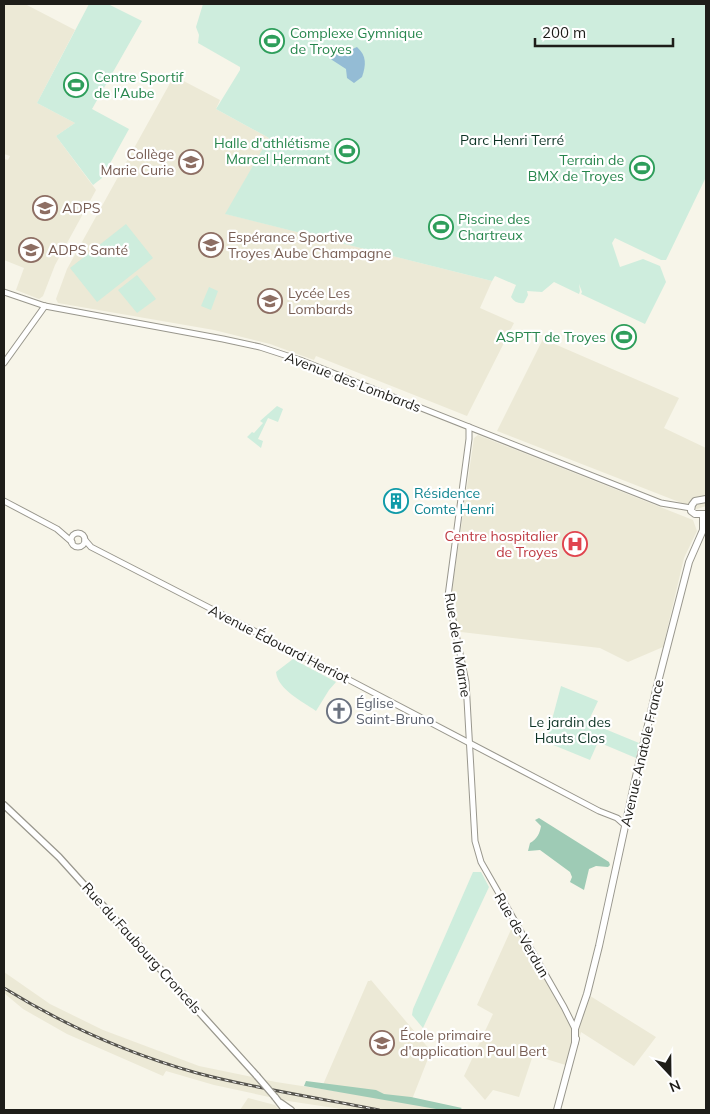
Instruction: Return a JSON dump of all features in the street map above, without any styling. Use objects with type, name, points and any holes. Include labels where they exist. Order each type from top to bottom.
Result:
[{"type":"main road","points":[[704,514],[694,513],[691,508],[695,501],[706,499]]},
{"type":"main road","name":"Avenue Anatole France","points":[[557,1110],[599,946],[657,686],[686,573],[703,530],[704,514]]},
{"type":"main road","name":"Rue du Faubourg Croncels","points":[[4,805],[51,848],[281,1103]]},
{"type":"main road","points":[[281,1103],[285,1110]]},
{"type":"main road","points":[[281,1103],[291,1110]]},
{"type":"street","name":"Avenue des Lombards","points":[[4,292],[45,306],[223,338],[260,347],[300,360],[661,503],[691,508]]},
{"type":"street","points":[[4,363],[45,306]]},
{"type":"street","name":"Rue de la Marne","points":[[469,427],[448,596],[466,682],[476,841],[481,862]]},
{"type":"street","points":[[4,501],[57,529],[74,545],[83,545],[85,540],[83,535],[57,529]]},
{"type":"street","points":[[72,542],[72,537],[76,533]]},
{"type":"street","name":"Avenue Édouard Herriot","points":[[85,540],[91,547],[617,818],[625,825]]},
{"type":"street","name":"Avenue Édouard Herriot","points":[[79,546],[91,547]]},
{"type":"street","name":"Rue de Verdun","points":[[481,862],[564,1007],[577,1026]]},
{"type":"shaded area","name":"ADPS","points":[[4,4],[25,4],[75,30],[37,103],[75,123],[56,136],[96,190],[55,265],[43,296],[39,299],[16,290],[24,268],[4,260],[4,159],[8,160],[10,156],[4,154]]},
{"type":"shaded area","name":"Lycée Les Lombards","points":[[174,76],[220,100],[216,109],[269,138],[226,214],[492,281],[480,308],[514,323],[467,416],[316,356],[314,360],[270,344],[214,330],[58,303],[56,299],[67,269]]},
{"type":"shaded area","points":[[543,339],[679,398],[664,428],[706,448],[706,506],[697,509],[497,431]]},
{"type":"shaded area","name":"Centre hospitalier de Troyes","points":[[478,435],[693,520],[697,531],[684,558],[663,647],[628,662],[600,648],[461,632],[458,629],[451,596],[474,438]]},
{"type":"shaded area","points":[[514,923],[577,1026],[587,994],[656,1037],[634,1066],[581,1032],[572,1067],[533,1055],[519,1097],[493,1090],[485,1100],[464,1076],[493,1014],[477,1005]]},
{"type":"shaded area","points":[[4,972],[50,1004],[103,1030],[199,1066],[276,1082],[341,1092],[322,1087],[368,981],[371,980],[431,1051],[411,1102],[449,1110],[348,1110],[288,1101],[214,1085],[166,1071],[163,1076],[67,1034],[23,1009],[4,993]]},
{"type":"shaded area","points":[[248,1098],[275,1105],[279,1110],[240,1110]]},
{"type":"green space","name":"Centre Sportif de l'Aube","points":[[89,4],[108,4],[142,21],[92,109],[129,129],[102,178],[93,185],[56,136],[75,123],[37,103]]},
{"type":"green space","name":"Parc Henri Terré","points":[[203,4],[706,4],[706,177],[666,260],[661,260],[615,238],[612,243],[620,267],[643,259],[660,266],[666,282],[645,324],[581,294],[579,284],[579,294],[554,282],[542,292],[527,291],[528,295],[524,303],[518,303],[511,297],[516,285],[495,276],[492,281],[225,214],[269,138],[216,109],[240,67],[198,43],[199,35],[196,27]]},
{"type":"green space","points":[[126,224],[153,258],[97,302],[70,268]]},
{"type":"green space","points":[[137,275],[156,299],[137,313],[118,290]]},
{"type":"green space","points":[[209,287],[218,291],[211,310],[201,306]]},
{"type":"green space","points":[[277,406],[283,409],[278,422],[268,418],[258,439],[263,441],[261,448],[247,437],[252,432],[254,433],[263,423],[260,421]]},
{"type":"green space","points":[[293,659],[336,682],[316,711],[286,690],[278,678],[276,672]]},
{"type":"green space","name":"Le jardin des Hauts Clos","points":[[561,686],[598,701],[588,722],[639,743],[636,758],[598,742],[590,760],[546,742]]},
{"type":"green space","points":[[539,818],[609,862],[610,865],[608,867],[596,866],[589,869],[584,890],[570,882],[572,877],[570,872],[540,850],[528,851],[530,843],[540,831],[541,826],[535,820]]},
{"type":"green space","points":[[473,872],[481,872],[489,887],[423,1028],[412,1015],[413,1009]]},
{"type":"green space","points":[[306,1081],[376,1090],[384,1094],[411,1097],[462,1108],[459,1110],[442,1110],[304,1086]]},
{"type":"water","points":[[333,47],[350,50],[357,47],[363,54],[365,61],[362,77],[354,83],[347,78],[346,69],[329,58],[326,51]]},
{"type":"railway","points":[[4,988],[74,1026],[147,1057],[197,1073],[242,1084],[379,1110]]},
{"type":"place","name":"Complexe Gymnique de Troyes","points":[[272,41]]},
{"type":"place","name":"Centre Sportif de l'Aube","points":[[76,85]]},
{"type":"place","name":"Halle d'athlétisme Marcel Hermant","points":[[347,151]]},
{"type":"place","name":"Collège Marie Curie","points":[[191,162]]},
{"type":"place","name":"Terrain de BMX de Troyes","points":[[642,168]]},
{"type":"place","name":"ADPS","points":[[45,208]]},
{"type":"place","name":"Piscine des Chartreux","points":[[441,227]]},
{"type":"place","name":"Espérance Sportive Troyes Aube Champagne","points":[[211,245]]},
{"type":"place","name":"ADPS Santé","points":[[31,250]]},
{"type":"place","name":"Lycée Les Lombards","points":[[270,301]]},
{"type":"place","name":"ASPTT de Troyes","points":[[624,337]]},
{"type":"place","name":"Résidence Comte Henri","points":[[396,501]]},
{"type":"place","name":"Centre hospitalier de Troyes","points":[[575,544]]},
{"type":"place","name":"Église Saint-Bruno","points":[[339,711]]},
{"type":"place","name":"École primaire d'application Paul Bert","points":[[382,1043]]}]
